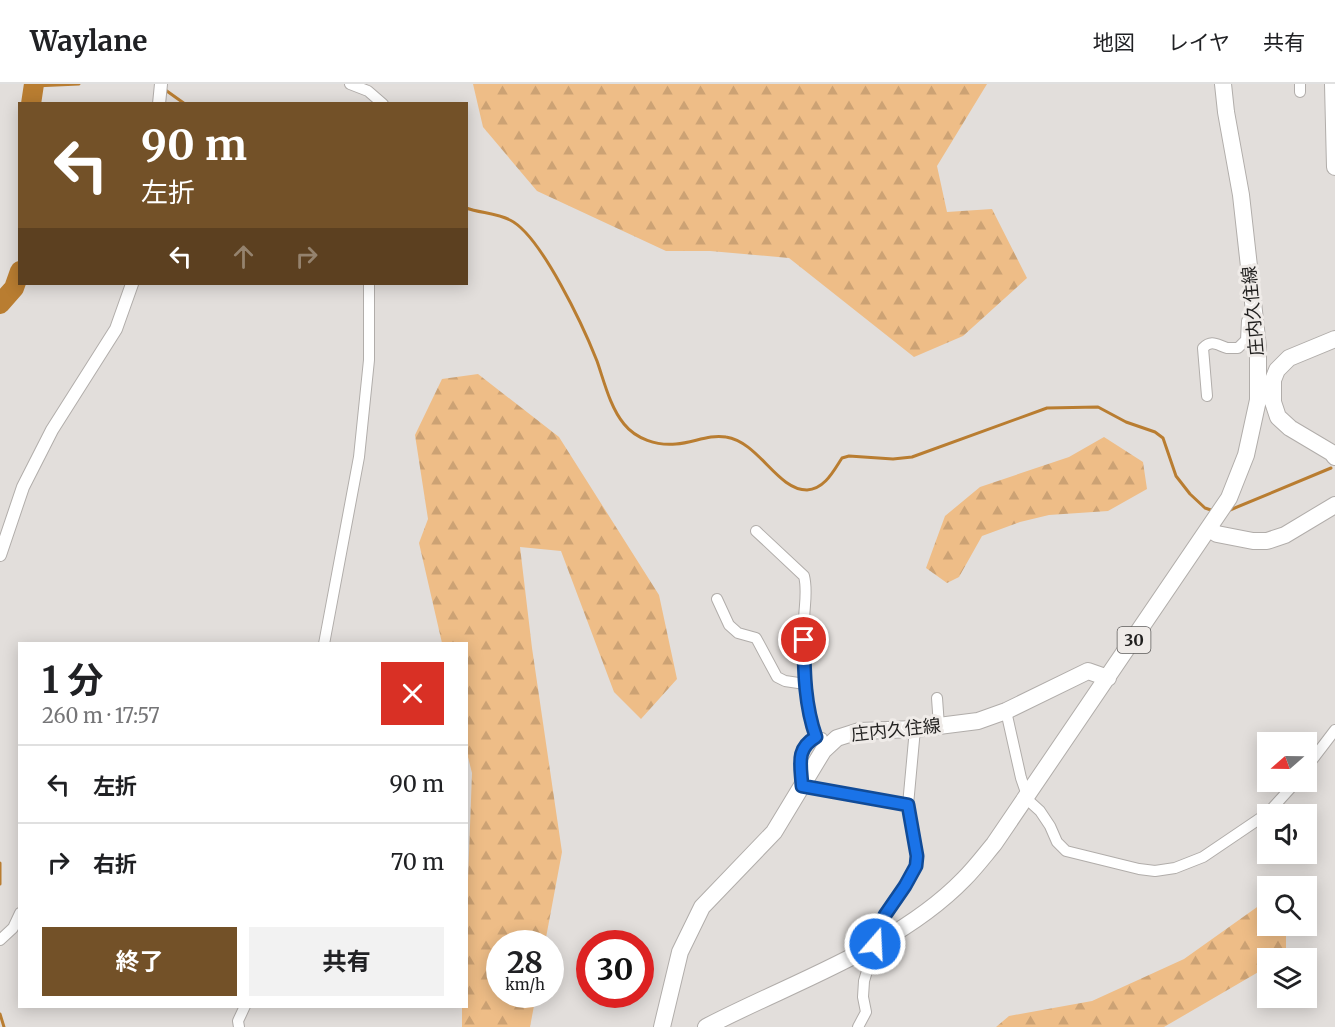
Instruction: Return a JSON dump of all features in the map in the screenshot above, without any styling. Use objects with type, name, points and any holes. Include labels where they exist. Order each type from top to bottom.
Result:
[{"type":"main road","name":"庄内久住線","points":[[706,1027],[891,935],[928,910],[964,879],[994,844],[1229,498],[1246,455],[1258,400],[1258,365],[1255,312],[1241,195],[1223,84]]},
{"type":"main road","points":[[1333,84],[1335,167]]},
{"type":"main road","name":"庄内久住線","points":[[1335,339],[1290,358],[1277,370],[1273,380],[1274,402],[1278,417],[1290,428],[1335,457]]},
{"type":"main road","points":[[1210,529],[1217,534],[1253,541],[1267,541],[1285,535],[1335,505]]},
{"type":"main road","name":"庄内久住線","points":[[662,1027],[681,952],[702,908],[774,832],[824,751],[837,738],[859,731],[915,729],[978,721],[1006,711],[1088,671],[1108,678]]},
{"type":"street","points":[[159,102],[161,84]]},
{"type":"street","points":[[350,84],[368,91],[381,102]]},
{"type":"street","points":[[0,555],[23,487],[52,430],[100,357],[119,321],[132,285]]},
{"type":"street","points":[[324,642],[359,457],[369,360],[369,285]]},
{"type":"street","points":[[1207,396],[1203,348],[1207,344],[1217,343],[1227,348],[1238,348],[1246,340],[1247,321],[1255,312]]},
{"type":"street","points":[[1258,365],[1277,370]]},
{"type":"street","points":[[756,531],[804,576],[807,585],[804,622],[805,684],[809,719],[816,737]]},
{"type":"street","points":[[717,599],[729,625],[738,633],[756,638],[777,677],[785,681],[805,684]]},
{"type":"street","points":[[937,698],[939,726]]},
{"type":"street","points":[[1006,711],[1029,801],[1040,811],[1057,842],[1066,851],[1139,869],[1155,871],[1175,868],[1203,857],[1269,813],[1287,792]]},
{"type":"street","points":[[858,1027],[866,1012],[862,997],[864,981],[885,915],[916,866],[917,856],[908,805],[915,729]]},
{"type":"street","points":[[1317,754],[1335,730]]},
{"type":"street","points":[[837,738],[816,737],[807,742],[801,753],[802,786],[908,805]]},
{"type":"street","points":[[0,940],[13,928],[18,917]]},
{"type":"street","points":[[239,1027],[238,1022],[244,1008]]},
{"type":"green space","points":[[473,84],[987,84],[937,166],[947,212],[992,209],[1027,278],[963,336],[914,357],[789,258],[710,251],[666,251],[537,191],[483,127]]},
{"type":"green space","points":[[478,374],[559,437],[659,595],[677,679],[641,719],[614,692],[561,551],[520,547],[532,648],[562,852],[547,930],[486,930],[486,1008],[534,1008],[530,1027],[462,1027],[462,1008],[468,1008],[468,879],[472,773],[468,757],[468,642],[442,642],[419,543],[428,519],[415,435],[442,379]]},
{"type":"green space","points":[[1104,437],[1143,462],[1147,489],[1108,511],[1049,515],[1020,522],[982,536],[959,577],[947,583],[926,568],[945,516],[980,487],[1069,457]]},
{"type":"green space","points":[[1257,907],[1257,936],[1286,936],[1286,948],[1257,948],[1257,973],[1164,1027],[996,1027],[1009,1016],[1092,1001],[1184,959]]},
{"type":"waterway","points":[[31,102],[34,84]]},
{"type":"waterway","points":[[34,86],[79,84]]},
{"type":"waterway","points":[[164,89],[182,102]]},
{"type":"waterway","points":[[468,208],[510,220],[522,229],[535,244],[572,306],[591,346],[611,402],[619,417],[635,434],[654,443],[682,443],[726,437],[748,447],[786,482],[796,488],[807,490],[824,483],[842,458],[849,456],[893,459],[912,457],[1047,408],[1098,407],[1126,422],[1155,432],[1163,438],[1176,476],[1205,508],[1214,511]]},
{"type":"waterway","points":[[0,304],[14,288],[18,277]]},
{"type":"waterway","points":[[1230,510],[1331,468]]},
{"type":"waterway","points":[[0,863],[0,884]]},
{"type":"waterway","points":[[0,1014],[4,1027]]},
{"type":"route","points":[[804,640],[807,703],[809,719],[816,737],[807,742],[801,753],[802,786],[908,805],[917,856],[916,866],[885,915],[875,944]]}]
